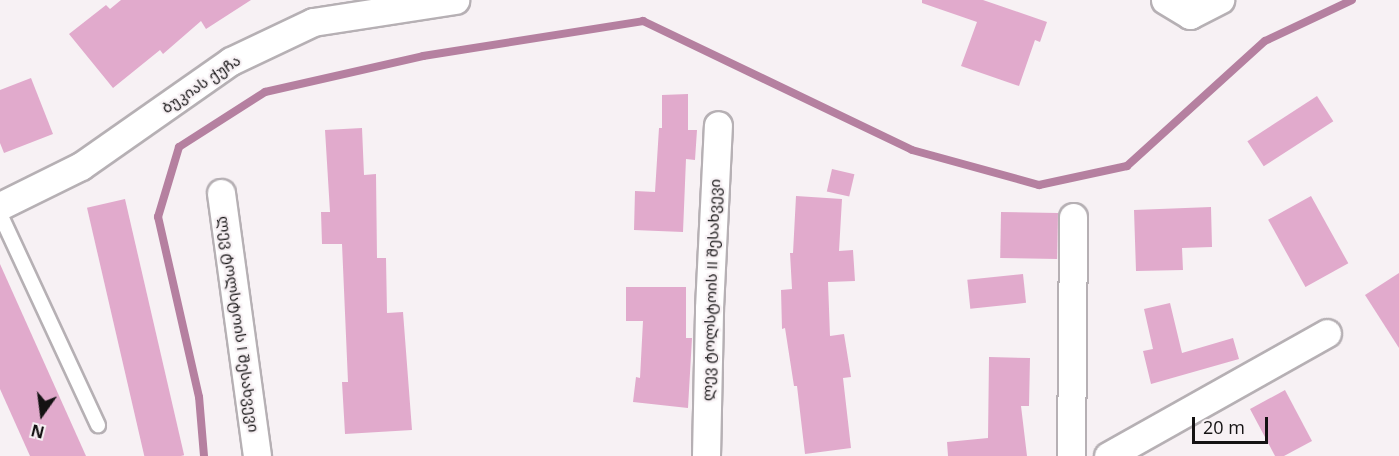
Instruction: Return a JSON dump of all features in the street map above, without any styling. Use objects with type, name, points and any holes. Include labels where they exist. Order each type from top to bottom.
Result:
[{"type":"street","name":"ბუკიას ქუჩა","points":[[0,206],[81,166],[231,61],[314,22],[455,0]]},
{"type":"street","points":[[1165,0],[1190,15],[1220,0]]},
{"type":"street","name":"ლევ ტოლსტოის II შესახვევი","points":[[706,456],[709,309],[718,125]]},
{"type":"street","name":"ლევ ტოლსტოის I შესახვევი","points":[[221,193],[257,456]]},
{"type":"street","points":[[1071,456],[1073,217]]},
{"type":"street","points":[[1108,456],[1327,333]]},
{"type":"lane","points":[[0,214],[98,425]]},
{"type":"building","points":[[121,0],[251,0],[206,29],[201,21],[163,54],[160,50],[113,88],[69,34],[106,5],[110,9]]},
{"type":"building","points":[[922,0],[983,0],[1047,22],[1040,42],[1035,40],[1019,86],[961,66],[977,22],[922,3]]},
{"type":"building","points":[[31,78],[53,134],[4,153],[0,143],[0,90]]},
{"type":"building","points":[[688,94],[688,130],[697,130],[695,160],[686,159],[683,232],[634,230],[635,191],[655,192],[659,128],[662,128],[662,95]]},
{"type":"building","points":[[1317,96],[1333,121],[1264,166],[1247,141]]},
{"type":"building","points":[[362,128],[364,175],[376,174],[377,258],[386,258],[387,313],[403,312],[412,430],[345,434],[342,382],[348,382],[342,244],[322,244],[321,212],[330,212],[325,130]]},
{"type":"building","points":[[832,169],[854,174],[849,197],[827,191]]},
{"type":"building","points":[[796,196],[842,199],[839,251],[853,250],[855,281],[828,282],[830,336],[844,334],[851,377],[843,378],[851,448],[805,454],[797,386],[794,386],[785,328],[782,329],[781,290],[792,289],[790,253],[793,253]]},
{"type":"building","points":[[1311,196],[1348,263],[1305,287],[1268,220]]},
{"type":"building","points":[[125,199],[184,455],[144,456],[87,208]]},
{"type":"building","points":[[1211,207],[1212,247],[1182,248],[1183,270],[1136,271],[1134,210]]},
{"type":"building","points":[[1001,212],[1058,213],[1057,259],[1000,258]]},
{"type":"building","points":[[0,264],[86,456],[30,456],[0,389]]},
{"type":"building","points":[[1399,273],[1399,348],[1365,295]]},
{"type":"building","points":[[1023,274],[1026,303],[970,309],[967,280]]},
{"type":"building","points":[[626,287],[686,287],[686,338],[692,338],[688,408],[633,402],[636,377],[640,378],[643,321],[626,321]]},
{"type":"building","points":[[1170,303],[1182,353],[1233,338],[1239,359],[1151,384],[1143,351],[1153,349],[1144,309]]},
{"type":"building","points":[[989,357],[1030,358],[1029,406],[1021,406],[1027,456],[948,456],[947,442],[988,438]]},
{"type":"building","points":[[1285,390],[1312,441],[1284,456],[1275,456],[1250,409]]},
{"type":"waterway","points":[[204,456],[199,397],[158,217],[179,147],[265,92],[423,56],[643,21],[912,150],[1039,185],[1127,166],[1265,41],[1352,0]]}]
